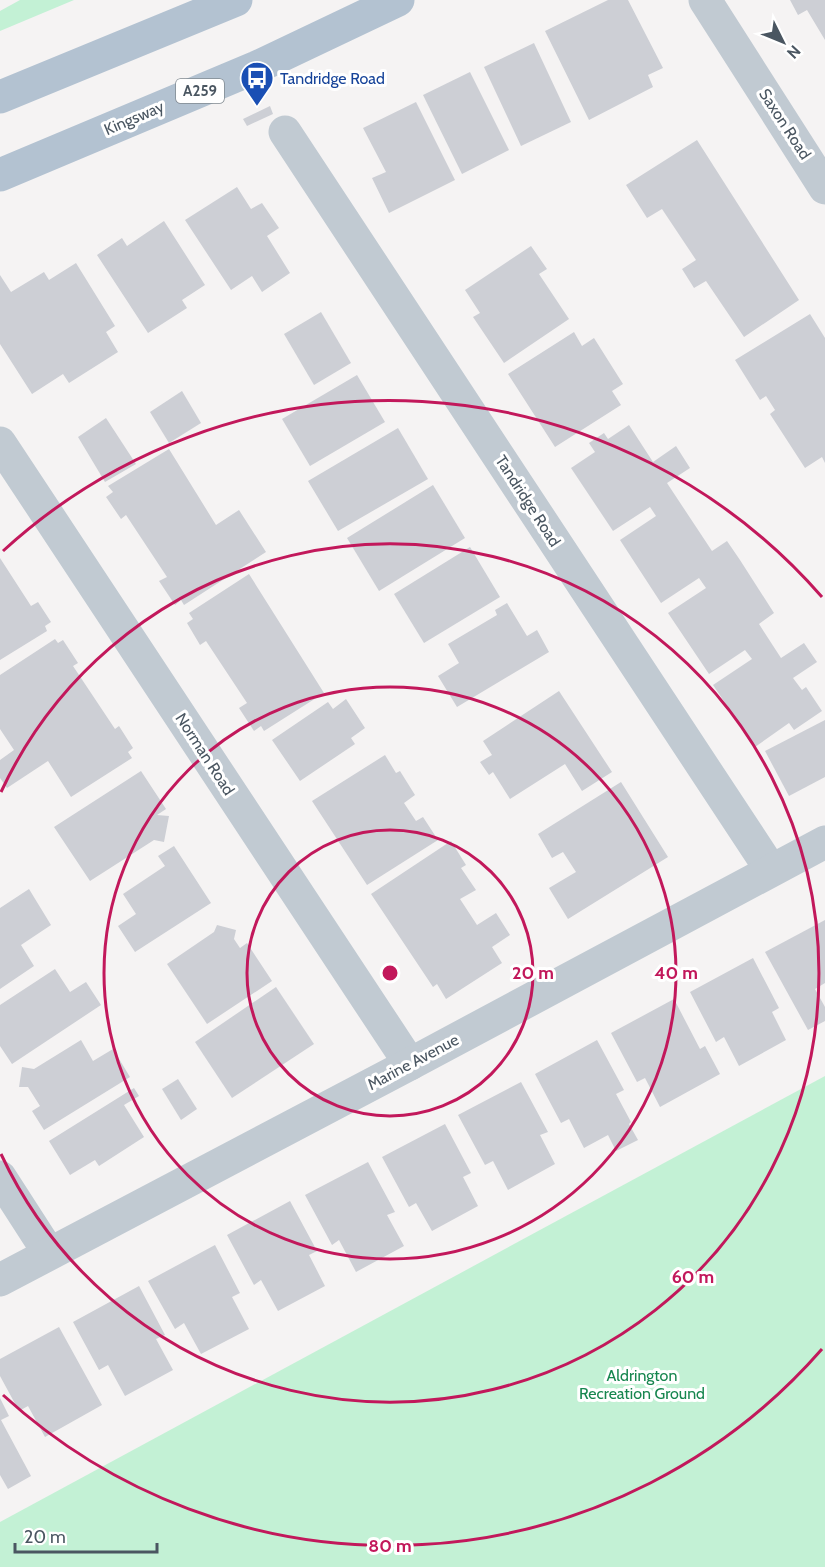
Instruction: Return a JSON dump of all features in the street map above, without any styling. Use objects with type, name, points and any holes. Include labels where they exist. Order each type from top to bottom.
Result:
[{"type":"main road","points":[[0,97],[236,0]]},
{"type":"main road","name":"Kingsway","points":[[0,175],[257,67],[398,0]]},
{"type":"street","name":"Saxon Road","points":[[705,0],[825,188]]},
{"type":"street","name":"Tandridge Road","points":[[285,132],[771,870]]},
{"type":"street","name":"Norman Road","points":[[0,443],[410,1064]]},
{"type":"street","name":"Marine Avenue","points":[[0,1280],[825,842]]},
{"type":"street","points":[[0,1177],[49,1253]]},
{"type":"green space","points":[[20,0],[74,0],[0,31],[0,11]]},
{"type":"green space","name":"Aldrington Recreation Ground","points":[[825,1076],[825,1567],[0,1567],[0,1522]]},
{"type":"building","points":[[608,0],[628,0],[663,68],[648,75],[653,87],[589,120],[545,31]]},
{"type":"building","points":[[790,0],[825,0],[825,40],[807,10],[798,15]]},
{"type":"building","points":[[534,43],[571,122],[521,146],[484,67]]},
{"type":"building","points":[[470,72],[509,150],[462,174],[423,95]]},
{"type":"building","points":[[416,102],[455,180],[389,213],[372,178],[386,172],[363,128]]},
{"type":"building","points":[[270,106],[273,114],[247,126],[243,119]]},
{"type":"building","points":[[697,140],[799,300],[744,337],[706,281],[694,288],[682,269],[696,260],[662,209],[647,218],[626,185]]},
{"type":"building","points":[[237,187],[251,209],[262,203],[279,228],[267,236],[290,273],[262,292],[252,276],[231,290],[185,220]]},
{"type":"building","points":[[164,221],[205,285],[182,300],[187,308],[148,333],[97,255],[122,238],[127,246]]},
{"type":"building","points":[[531,246],[547,269],[539,274],[569,319],[504,363],[473,317],[480,313],[465,290]]},
{"type":"building","points":[[76,263],[115,326],[106,332],[118,352],[69,383],[63,374],[32,394],[0,344],[0,275],[11,292],[44,272],[49,280]]},
{"type":"building","points":[[321,312],[351,363],[314,385],[284,334]]},
{"type":"building","points":[[810,314],[825,338],[825,463],[822,457],[805,468],[770,414],[775,410],[766,396],[760,400],[735,360]]},
{"type":"building","points":[[574,332],[582,346],[594,338],[623,384],[612,391],[621,405],[555,447],[508,374]]},
{"type":"building","points":[[357,375],[385,422],[310,466],[282,419]]},
{"type":"building","points":[[182,391],[201,423],[169,443],[150,412]]},
{"type":"building","points":[[106,418],[136,464],[105,482],[78,437]]},
{"type":"building","points":[[629,425],[653,462],[676,446],[690,468],[667,483],[712,551],[727,541],[740,560],[774,613],[759,624],[781,658],[804,643],[817,662],[793,678],[802,690],[806,687],[822,711],[794,730],[789,723],[755,747],[713,685],[752,659],[745,650],[709,674],[668,613],[706,588],[699,578],[661,603],[620,540],[656,516],[650,507],[613,531],[571,468],[595,452],[589,443],[604,433],[608,439]]},
{"type":"building","points":[[398,428],[428,479],[338,531],[308,481]]},
{"type":"building","points":[[169,449],[216,525],[239,510],[266,552],[184,605],[181,600],[175,605],[159,581],[167,577],[126,515],[121,519],[106,497],[113,492],[108,486]]},
{"type":"building","points":[[433,485],[465,538],[379,591],[347,538]]},
{"type":"building","points":[[470,547],[500,597],[424,643],[394,594]]},
{"type":"building","points":[[0,558],[31,606],[38,602],[51,622],[45,626],[47,631],[0,660]]},
{"type":"building","points":[[249,574],[324,693],[264,731],[261,726],[254,731],[239,708],[247,703],[206,641],[200,645],[187,623],[193,619],[189,613]]},
{"type":"building","points":[[507,603],[527,636],[537,630],[549,652],[457,707],[438,676],[459,663],[448,644],[497,615],[495,610]]},
{"type":"building","points":[[55,639],[58,643],[63,640],[78,663],[73,666],[115,729],[119,726],[133,748],[128,752],[132,758],[71,797],[48,761],[7,788],[0,778],[0,760],[14,750],[0,729],[0,675]]},
{"type":"building","points":[[559,691],[612,772],[582,791],[565,764],[510,799],[493,772],[489,775],[480,762],[492,755],[483,741]]},
{"type":"building","points":[[346,699],[365,728],[351,738],[355,744],[300,781],[272,740],[328,702],[333,709]]},
{"type":"building","points":[[825,720],[825,777],[789,796],[765,751]]},
{"type":"building","points":[[385,755],[396,773],[400,771],[415,795],[404,803],[416,821],[423,817],[438,840],[367,885],[312,801]]},
{"type":"building","points":[[141,771],[166,809],[157,815],[169,816],[164,842],[154,840],[90,881],[54,827]]},
{"type":"building","points":[[621,782],[668,857],[568,919],[549,888],[576,872],[563,852],[552,858],[538,834]]},
{"type":"building","points":[[451,841],[466,865],[461,868],[476,890],[460,899],[477,925],[496,913],[510,935],[492,947],[502,963],[446,999],[437,984],[433,987],[371,894]]},
{"type":"building","points":[[174,846],[211,903],[135,952],[118,926],[136,914],[123,894],[165,866],[158,856]]},
{"type":"building","points":[[29,889],[51,925],[21,945],[34,966],[0,989],[0,908]]},
{"type":"building","points":[[825,920],[825,983],[815,989],[825,1007],[825,1021],[808,1030],[765,952]]},
{"type":"building","points":[[217,925],[236,930],[234,939],[240,948],[247,943],[272,981],[207,1024],[167,964],[214,932]]},
{"type":"building","points":[[753,958],[779,1008],[772,1012],[786,1040],[739,1066],[724,1037],[716,1042],[690,992]]},
{"type":"building","points":[[55,969],[70,992],[86,982],[101,1005],[12,1064],[0,1046],[0,1005]]},
{"type":"building","points":[[276,987],[314,1044],[232,1098],[195,1042]]},
{"type":"building","points":[[674,999],[700,1049],[705,1046],[720,1074],[660,1107],[645,1078],[637,1082],[611,1033]]},
{"type":"building","points":[[81,1040],[93,1061],[113,1049],[130,1077],[44,1130],[32,1111],[40,1106],[28,1087],[19,1087],[22,1067],[34,1069]]},
{"type":"building","points":[[597,1040],[624,1090],[616,1094],[638,1140],[616,1151],[608,1135],[584,1148],[569,1119],[561,1123],[535,1074]]},
{"type":"building","points":[[178,1079],[197,1109],[181,1120],[162,1089]]},
{"type":"building","points":[[521,1082],[548,1132],[540,1135],[555,1164],[508,1190],[493,1161],[485,1165],[458,1115]]},
{"type":"building","points":[[134,1088],[139,1096],[124,1105],[144,1137],[99,1166],[95,1160],[70,1175],[49,1141]]},
{"type":"building","points":[[445,1124],[471,1173],[463,1177],[478,1206],[432,1231],[416,1203],[409,1207],[382,1157]]},
{"type":"building","points":[[368,1162],[395,1212],[387,1215],[404,1246],[356,1272],[339,1240],[332,1245],[305,1195]]},
{"type":"building","points":[[290,1201],[317,1251],[309,1255],[325,1286],[278,1311],[261,1280],[254,1285],[227,1235]]},
{"type":"building","points":[[215,1245],[240,1293],[232,1297],[249,1329],[201,1354],[184,1323],[175,1329],[148,1281]]},
{"type":"building","points":[[139,1286],[165,1335],[156,1339],[173,1370],[125,1396],[108,1365],[99,1370],[73,1322]]},
{"type":"building","points":[[59,1327],[102,1405],[45,1437],[28,1406],[19,1411],[0,1376],[0,1359]]},
{"type":"building","points":[[0,1398],[9,1416],[1,1420],[31,1476],[8,1489],[0,1475]]},
{"type":"place","name":"Tandridge Road","points":[[257,107]]}]
